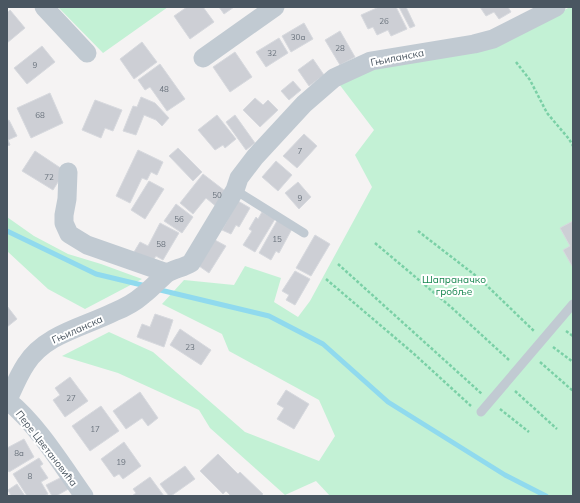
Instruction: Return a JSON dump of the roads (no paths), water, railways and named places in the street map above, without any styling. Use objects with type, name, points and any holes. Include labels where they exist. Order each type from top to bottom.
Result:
[{"type":"street","points":[[44,7],[87,53]]},
{"type":"street","points":[[203,58],[275,7]]},
{"type":"street","name":"Гњиланска","points":[[8,395],[26,363],[49,341],[80,326],[114,313],[142,296],[165,275],[191,263],[235,190],[239,178],[260,152],[304,104],[334,78],[371,61],[474,44],[493,39],[556,7]]},
{"type":"street","points":[[68,172],[64,223],[69,234],[87,245],[165,275]]},
{"type":"street","name":"Пере Цветановића","points":[[8,395],[84,496]]},
{"type":"lane","points":[[235,190],[304,233]]},
{"type":"lane","points":[[481,412],[573,304]]},
{"type":"waterway","points":[[7,231],[96,274],[146,286]]},
{"type":"waterway","points":[[156,289],[269,316],[323,344],[388,402],[505,475],[546,496]]},
{"type":"park label","name":"Шапраначко гробље","points":[[454,284]]}]
